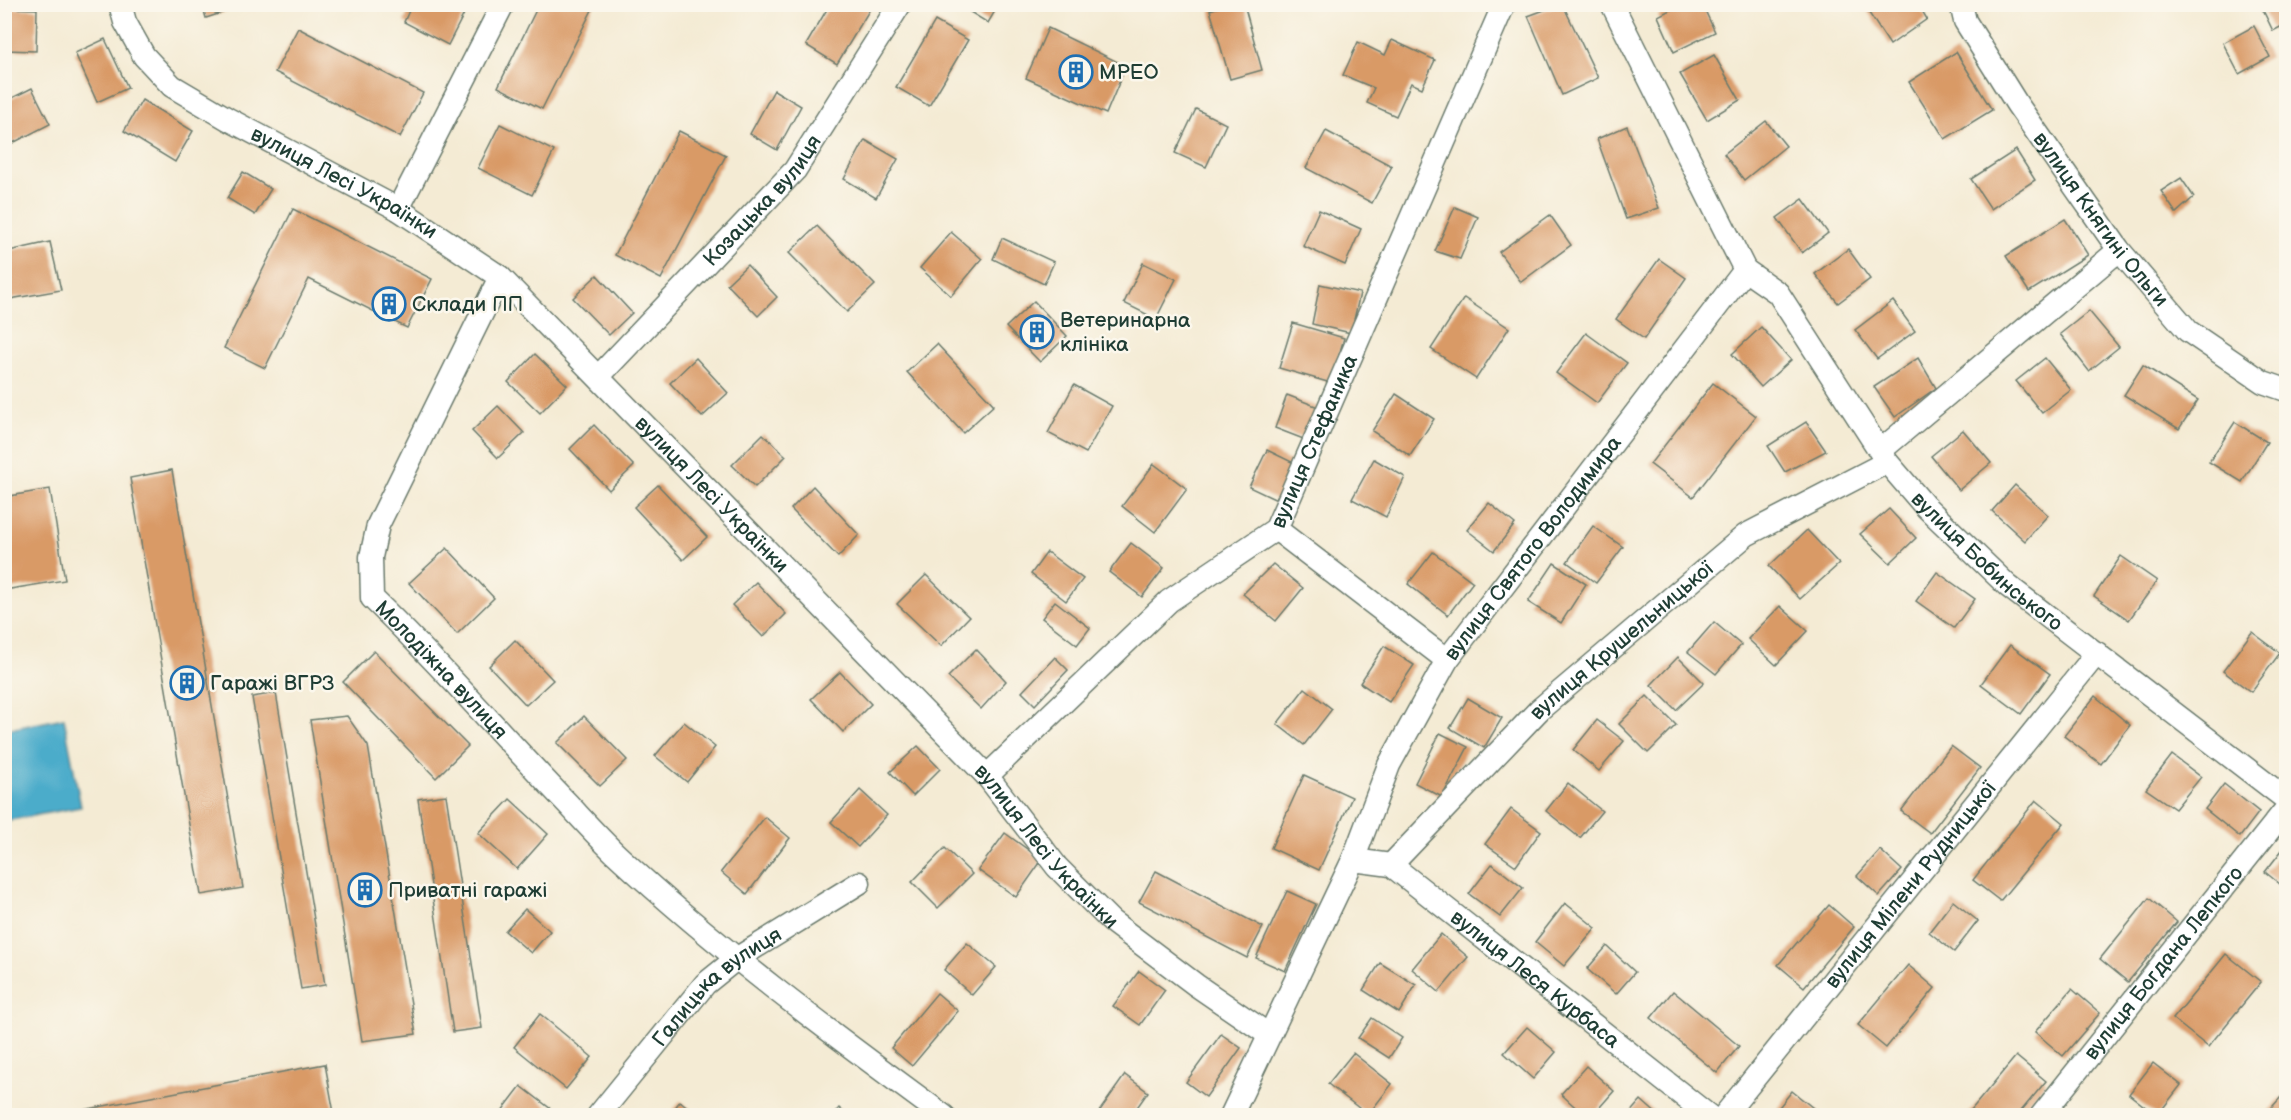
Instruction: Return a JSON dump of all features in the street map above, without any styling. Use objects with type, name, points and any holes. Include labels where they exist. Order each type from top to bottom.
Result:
[{"type":"street","name":"вулиця Лесі Українки","points":[[120,4],[125,22],[144,56],[172,86],[228,119],[398,209],[500,277],[987,776],[1057,867],[1111,921],[1196,985],[1269,1035]]},
{"type":"street","points":[[398,209],[503,4]]},
{"type":"street","name":"Козацька вулиця","points":[[599,376],[795,170],[900,4]]},
{"type":"street","name":"вулиця Стефаника","points":[[987,776],[1169,601],[1276,529],[1504,4]]},
{"type":"street","points":[[1612,4],[1745,270]]},
{"type":"street","name":"вулиця Княгині Ольги","points":[[1960,4],[1965,21],[2018,104],[2119,250],[2188,331],[2263,382],[2286,390]]},
{"type":"street","name":"вулиця Крушельницької","points":[[1391,865],[1539,710],[1746,535],[1883,457],[2119,250]]},
{"type":"street","name":"вулиця Бобинського","points":[[1745,270],[1778,294],[1883,457],[1924,505],[2008,586],[2286,799]]},
{"type":"street","name":"вулиця Святого Володимира","points":[[1231,1116],[1353,860],[1389,765],[1447,660],[1745,270]]},
{"type":"street","name":"Молодіжна вулиця","points":[[500,277],[378,525],[371,557],[372,598],[616,854],[736,959],[844,1043],[944,1116]]},
{"type":"street","points":[[1276,529],[1447,660]]},
{"type":"street","name":"вулиця Мілени Рудницької","points":[[1724,1116],[2097,653]]},
{"type":"street","name":"вулиця Богдана Лепкого","points":[[2041,1116],[2286,809]]},
{"type":"street","points":[[1353,860],[1391,865]]},
{"type":"street","name":"вулиця Леся Курбаса","points":[[1391,865],[1709,1116]]},
{"type":"street","name":"Галицька вулиця","points":[[598,1116],[705,984],[736,959],[859,884]]},
{"type":"water","points":[[64,718],[81,807],[5,821],[5,730]]},
{"type":"building","points":[[202,4],[246,4],[246,5],[206,18]]},
{"type":"building","points":[[412,4],[469,4],[448,45],[404,22]]},
{"type":"building","points":[[539,4],[595,4],[542,109],[498,87]]},
{"type":"building","points":[[830,4],[873,4],[837,64],[806,45]]},
{"type":"building","points":[[957,4],[999,4],[988,23]]},
{"type":"building","points":[[1228,4],[1244,4],[1262,70],[1230,79],[1210,10]]},
{"type":"building","points":[[1682,4],[1702,4],[1715,32],[1674,52],[1658,16]]},
{"type":"building","points":[[1863,4],[1918,4],[1927,19],[1890,45]]},
{"type":"building","points":[[2260,4],[2286,4],[2286,24],[2273,31]]},
{"type":"building","points":[[1563,5],[1598,78],[1562,95],[1528,16]]},
{"type":"building","points":[[5,8],[37,9],[36,51],[5,50]]},
{"type":"building","points":[[935,21],[968,40],[929,106],[896,87]]},
{"type":"building","points":[[2254,26],[2270,57],[2239,74],[2223,43]]},
{"type":"building","points":[[298,28],[423,93],[400,137],[275,72]]},
{"type":"building","name":"МРЕО","points":[[1048,28],[1126,66],[1106,114],[1026,78]]},
{"type":"building","points":[[105,39],[128,88],[97,102],[75,53]]},
{"type":"building","points":[[1392,40],[1435,60],[1422,88],[1411,83],[1396,116],[1367,103],[1374,88],[1343,75],[1358,42],[1385,55]]},
{"type":"building","points":[[1956,52],[1992,110],[1945,139],[1909,82]]},
{"type":"building","points":[[1714,55],[1740,100],[1707,120],[1680,74]]},
{"type":"building","points":[[32,88],[50,124],[7,146],[4,141],[4,102]]},
{"type":"building","points":[[774,90],[801,106],[777,150],[750,134]]},
{"type":"building","points":[[142,100],[193,131],[175,162],[124,131]]},
{"type":"building","points":[[1196,109],[1226,124],[1206,167],[1175,153]]},
{"type":"building","points":[[1766,121],[1786,146],[1744,180],[1724,154]]},
{"type":"building","points":[[500,124],[554,151],[532,195],[478,168]]},
{"type":"building","points":[[1627,126],[1659,208],[1626,219],[1597,139]]},
{"type":"building","points":[[679,131],[726,155],[661,279],[615,255]]},
{"type":"building","points":[[1326,131],[1392,166],[1372,203],[1306,168]]},
{"type":"building","points":[[865,140],[898,159],[876,198],[844,179]]},
{"type":"building","points":[[2016,150],[2035,180],[1991,209],[1971,179]]},
{"type":"building","points":[[243,172],[271,189],[255,215],[227,198]]},
{"type":"building","points":[[2181,178],[2194,197],[2176,213],[2161,191]]},
{"type":"building","points":[[1803,199],[1828,233],[1802,253],[1777,218]]},
{"type":"building","points":[[1455,207],[1478,217],[1460,259],[1435,251]]},
{"type":"building","name":"Склади ПП","points":[[293,209],[432,279],[407,328],[309,279],[265,368],[224,348]]},
{"type":"building","points":[[1319,210],[1361,229],[1345,265],[1303,246]]},
{"type":"building","points":[[1550,215],[1571,245],[1521,282],[1499,252]]},
{"type":"building","points":[[2065,219],[2088,255],[2029,292],[2006,256]]},
{"type":"building","points":[[817,226],[875,285],[847,312],[789,253]]},
{"type":"building","points":[[951,232],[982,259],[951,296],[920,268]]},
{"type":"building","points":[[1002,238],[1054,262],[1044,284],[993,259]]},
{"type":"building","points":[[50,242],[61,290],[4,300],[4,252]]},
{"type":"building","points":[[1848,249],[1870,279],[1838,303],[1815,274]]},
{"type":"building","points":[[1659,259],[1686,278],[1644,339],[1616,319]]},
{"type":"building","points":[[1143,263],[1176,279],[1156,319],[1124,303]]},
{"type":"building","points":[[747,265],[777,297],[758,316],[727,284]]},
{"type":"building","points":[[597,275],[632,313],[609,335],[573,298]]},
{"type":"building","points":[[1320,284],[1360,293],[1351,333],[1312,324]]},
{"type":"building","points":[[1464,298],[1509,328],[1476,379],[1431,349]]},
{"type":"building","name":"Ветеринарна клініка","points":[[1034,301],[1067,336],[1040,362],[1006,327]]},
{"type":"building","points":[[1893,301],[1915,331],[1877,359],[1855,330]]},
{"type":"building","points":[[2089,311],[2119,347],[2089,371],[2060,334]]},
{"type":"building","points":[[1293,323],[1344,338],[1331,383],[1279,368]]},
{"type":"building","points":[[1761,327],[1791,360],[1761,387],[1732,354]]},
{"type":"building","points":[[1586,333],[1627,363],[1597,403],[1556,373]]},
{"type":"building","points":[[937,344],[994,405],[963,433],[907,372]]},
{"type":"building","points":[[535,354],[567,385],[540,413],[508,382]]},
{"type":"building","points":[[696,358],[728,393],[702,417],[670,383]]},
{"type":"building","points":[[1918,358],[1936,388],[1895,417],[1874,387]]},
{"type":"building","points":[[2045,358],[2071,390],[2042,413],[2016,381]]},
{"type":"building","points":[[2143,365],[2198,400],[2179,429],[2124,395]]},
{"type":"building","points":[[1713,383],[1756,416],[1693,497],[1650,464]]},
{"type":"building","points":[[1074,385],[1112,406],[1086,453],[1048,433]]},
{"type":"building","points":[[1396,394],[1434,419],[1410,456],[1372,431]]},
{"type":"building","points":[[1287,395],[1318,407],[1306,440],[1275,428]]},
{"type":"building","points":[[498,406],[524,433],[498,458],[472,431]]},
{"type":"building","points":[[1806,422],[1826,451],[1785,472],[1768,446]]},
{"type":"building","points":[[2235,422],[2267,442],[2242,482],[2209,462]]},
{"type":"building","points":[[594,425],[634,466],[609,490],[570,449]]},
{"type":"building","points":[[1963,430],[1991,463],[1959,490],[1931,456]]},
{"type":"building","points":[[763,434],[786,456],[755,487],[732,465]]},
{"type":"building","points":[[1267,450],[1298,465],[1281,502],[1249,487]]},
{"type":"building","points":[[1374,459],[1405,477],[1386,517],[1352,499]]},
{"type":"building","points":[[1154,464],[1187,489],[1155,532],[1122,506]]},
{"type":"building","name":"Гаражі ВГРЗ","points":[[172,470],[243,888],[201,895],[130,478]]},
{"type":"building","points":[[658,485],[707,537],[683,560],[634,507]]},
{"type":"building","points":[[2015,485],[2048,515],[2025,541],[1992,511]]},
{"type":"building","points":[[813,486],[859,535],[838,557],[791,509]]},
{"type":"building","points":[[50,489],[65,580],[4,590],[4,497]]},
{"type":"building","points":[[1489,503],[1515,524],[1494,551],[1467,530]]},
{"type":"building","points":[[1889,509],[1916,538],[1890,563],[1860,534]]},
{"type":"building","points":[[1593,526],[1623,547],[1596,583],[1567,562]]},
{"type":"building","points":[[1807,530],[1839,564],[1800,599],[1769,566]]},
{"type":"building","points":[[1131,543],[1164,568],[1142,597],[1109,572]]},
{"type":"building","points":[[447,548],[494,598],[457,634],[409,583]]},
{"type":"building","points":[[1047,552],[1083,579],[1066,601],[1031,574]]},
{"type":"building","points":[[1433,552],[1473,582],[1448,615],[1408,584]]},
{"type":"building","points":[[2121,556],[2157,581],[2129,620],[2094,596]]},
{"type":"building","points":[[1554,563],[1586,584],[1561,623],[1528,602]]},
{"type":"building","points":[[1273,564],[1303,588],[1276,621],[1243,594]]},
{"type":"building","points":[[1937,572],[1975,599],[1954,628],[1916,601]]},
{"type":"building","points":[[926,575],[969,617],[941,646],[897,604]]},
{"type":"building","points":[[756,582],[786,614],[763,637],[732,605]]},
{"type":"building","points":[[1055,601],[1090,628],[1077,645],[1042,618]]},
{"type":"building","points":[[1780,606],[1808,631],[1776,665],[1748,639]]},
{"type":"building","points":[[1714,622],[1741,645],[1716,674],[1688,652]]},
{"type":"building","points":[[2252,632],[2280,653],[2251,692],[2223,671]]},
{"type":"building","points":[[515,640],[553,680],[526,705],[489,666]]},
{"type":"building","points":[[2010,645],[2050,674],[2021,714],[1981,684]]},
{"type":"building","points":[[1384,646],[1414,665],[1389,702],[1360,683]]},
{"type":"building","points":[[976,649],[1006,681],[981,709],[948,677]]},
{"type":"building","points":[[374,651],[468,746],[436,778],[343,682]]},
{"type":"building","points":[[1055,657],[1068,670],[1035,705],[1022,692]]},
{"type":"building","points":[[1678,657],[1704,683],[1676,710],[1651,685]]},
{"type":"building","points":[[840,672],[871,704],[843,732],[811,699]]},
{"type":"building","points":[[1305,688],[1332,709],[1304,745],[1277,724]]},
{"type":"building","points":[[276,693],[325,985],[301,989],[252,697]]},
{"type":"building","points":[[1647,696],[1676,725],[1648,753],[1619,724]]},
{"type":"building","points":[[2095,696],[2130,725],[2101,764],[2064,736]]},
{"type":"building","points":[[1468,698],[1502,718],[1484,748],[1450,728]]},
{"type":"building","name":"Приватні гаражі","points":[[347,716],[368,746],[416,1034],[362,1041],[310,720]]},
{"type":"building","points":[[584,716],[627,760],[600,786],[557,743]]},
{"type":"building","points":[[1597,720],[1624,741],[1599,771],[1573,750]]},
{"type":"building","points":[[684,722],[715,747],[687,782],[655,756]]},
{"type":"building","points":[[1440,733],[1468,747],[1442,797],[1415,783]]},
{"type":"building","points":[[918,746],[940,769],[913,796],[890,772]]},
{"type":"building","points":[[1951,746],[1980,768],[1930,833],[1901,811]]},
{"type":"building","points":[[2172,755],[2201,777],[2175,809],[2146,789]]},
{"type":"building","points":[[1304,775],[1352,797],[1319,870],[1271,848]]},
{"type":"building","points":[[1568,783],[1602,811],[1580,838],[1546,811]]},
{"type":"building","points":[[2224,784],[2259,812],[2240,837],[2205,809]]},
{"type":"building","points":[[860,790],[887,815],[858,847],[831,822]]},
{"type":"building","name":"Приватні гаражі","points":[[446,795],[482,1028],[453,1032],[418,799]]},
{"type":"building","points":[[510,799],[548,834],[517,869],[478,833]]},
{"type":"building","points":[[2036,800],[2064,823],[2000,901],[1973,880]]},
{"type":"building","points":[[1511,809],[1541,831],[1516,866],[1485,844]]},
{"type":"building","points":[[765,817],[790,838],[747,894],[721,872]]},
{"type":"building","points":[[1005,833],[1042,860],[1016,897],[978,870]]},
{"type":"building","points":[[2286,845],[2286,889],[2265,872]]},
{"type":"building","points":[[945,848],[972,874],[938,908],[912,882]]},
{"type":"building","points":[[1880,850],[1902,870],[1879,896],[1857,876]]},
{"type":"building","points":[[1492,864],[1523,888],[1500,917],[1469,894]]},
{"type":"building","points":[[1156,871],[1263,927],[1247,958],[1139,902]]},
{"type":"building","points":[[1287,891],[1316,904],[1285,971],[1256,958]]},
{"type":"building","points":[[2149,898],[2177,922],[2128,982],[2100,959]]},
{"type":"building","points":[[1953,901],[1978,921],[1954,952],[1929,932]]},
{"type":"building","points":[[1565,903],[1596,928],[1564,966],[1535,942]]},
{"type":"building","points":[[1829,905],[1854,927],[1804,987],[1778,965]]},
{"type":"building","points":[[525,909],[550,931],[531,953],[505,931]]},
{"type":"building","points":[[1441,934],[1468,957],[1439,992],[1412,969]]},
{"type":"building","points":[[967,943],[996,967],[972,995],[944,970]]},
{"type":"building","points":[[1607,946],[1635,972],[1616,994],[1587,969]]},
{"type":"building","points":[[2226,954],[2261,982],[2208,1047],[2173,1019]]},
{"type":"building","points":[[1380,963],[1416,985],[1399,1013],[1363,990]]},
{"type":"building","points":[[1908,965],[1935,988],[1886,1048],[1858,1025]]},
{"type":"building","points":[[1139,971],[1165,990],[1140,1025],[1113,1006]]},
{"type":"building","points":[[2072,989],[2100,1013],[2063,1056],[2035,1032]]},
{"type":"building","points":[[1673,991],[1739,1046],[1717,1073],[1651,1018]]},
{"type":"building","points":[[937,993],[958,1011],[912,1066],[891,1048]]},
{"type":"building","points":[[540,1014],[592,1057],[566,1089],[514,1047]]},
{"type":"building","points":[[1372,1018],[1402,1038],[1389,1058],[1358,1038]]},
{"type":"building","points":[[1527,1027],[1556,1052],[1533,1079],[1504,1053]]},
{"type":"building","points":[[1221,1034],[1241,1048],[1206,1097],[1186,1082]]},
{"type":"building","points":[[1353,1053],[1392,1084],[1368,1115],[1328,1084]]},
{"type":"building","points":[[2016,1056],[2046,1081],[2017,1116],[1966,1116]]},
{"type":"building","points":[[2153,1063],[2181,1085],[2157,1116],[2129,1094]]},
{"type":"building","points":[[325,1064],[334,1113],[320,1116],[51,1116]]},
{"type":"building","points":[[1586,1066],[1614,1091],[1592,1116],[1585,1116],[1561,1094]]},
{"type":"building","points":[[1125,1075],[1148,1092],[1131,1116],[1096,1116]]},
{"type":"building","points":[[521,1086],[556,1113],[554,1116],[498,1116]]},
{"type":"building","points":[[1792,1091],[1823,1116],[1772,1116]]},
{"type":"building","points":[[2281,1097],[2286,1101],[2286,1116],[2264,1116]]},
{"type":"building","points":[[1641,1100],[1659,1116],[1627,1116]]},
{"type":"building","points":[[680,1101],[699,1116],[669,1116]]},
{"type":"building","points":[[839,1108],[848,1116],[832,1116]]},
{"type":"place","name":"МРЕО","points":[[1076,72]]},
{"type":"place","name":"Склади ПП","points":[[389,304]]},
{"type":"place","name":"Ветеринарна клініка","points":[[1037,332]]},
{"type":"place","name":"Гаражі ВГРЗ","points":[[187,683]]},
{"type":"place","name":"Приватні гаражі","points":[[365,890]]}]
